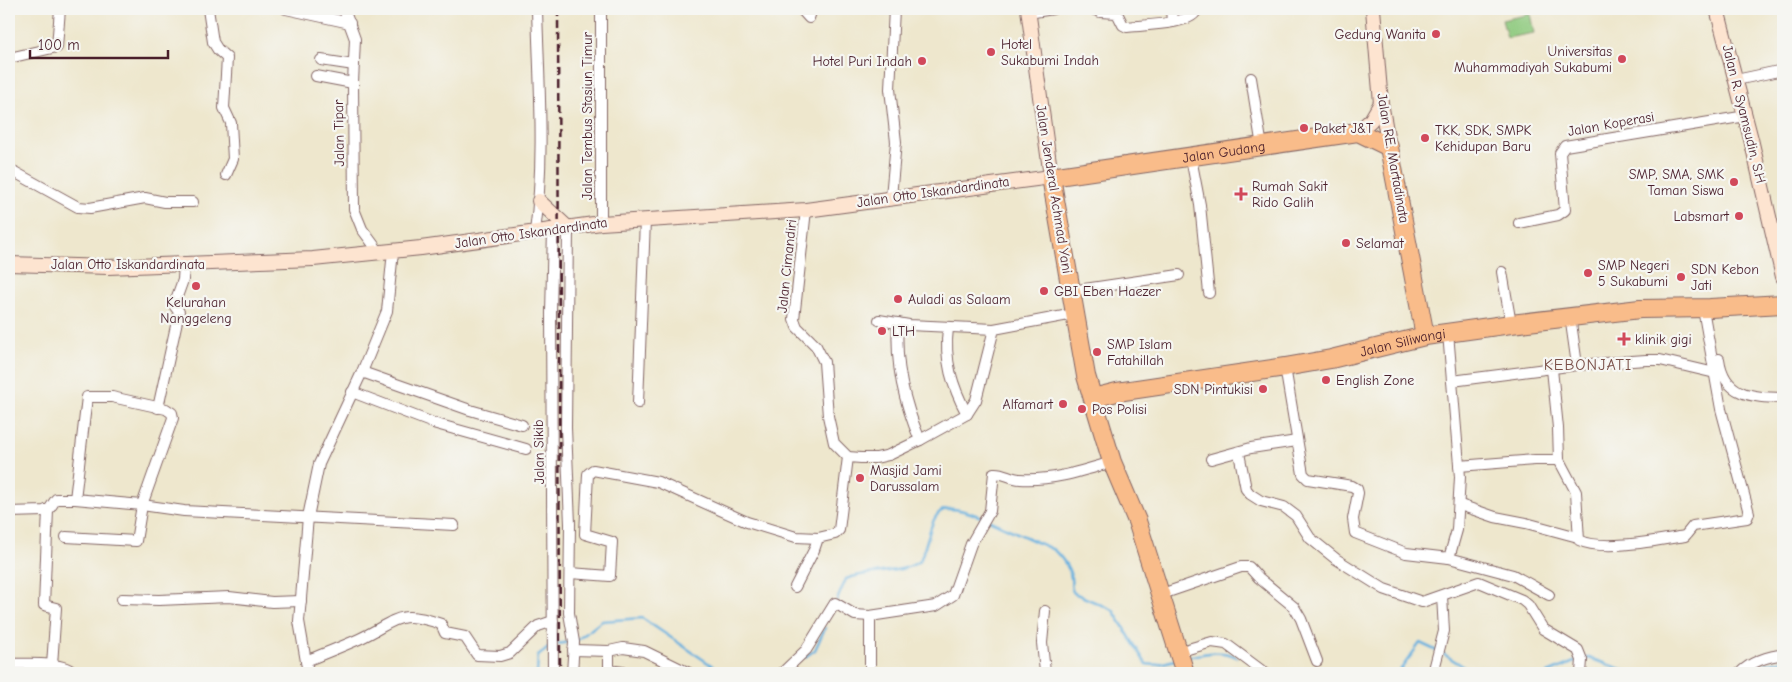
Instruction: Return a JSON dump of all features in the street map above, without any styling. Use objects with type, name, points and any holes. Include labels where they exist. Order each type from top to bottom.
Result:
[{"type":"highway","name":"Jalan Gudang","points":[[1051,177],[1191,158],[1358,132]]},
{"type":"highway","points":[[1358,132],[1389,147]]},
{"type":"highway","name":"Jalan RE. Martadinata","points":[[1389,147],[1425,336]]},
{"type":"highway","name":"Jalan Jenderal Achmad Yani","points":[[1051,177],[1074,314],[1093,398]]},
{"type":"highway","name":"Jalan Siliwangi","points":[[1093,398],[1117,392],[1331,359],[1425,336],[1511,324],[1640,309],[1707,309],[1783,304]]},
{"type":"highway","points":[[1093,398],[1112,462],[1137,522],[1185,673]]},
{"type":"main road","name":"Jalan RE. Martadinata","points":[[1373,9],[1382,103],[1389,147]]},
{"type":"main road","name":"Jalan R. Syamsudin, S.H","points":[[1717,9],[1746,116],[1783,278]]},
{"type":"main road","name":"Jalan Jenderal Achmad Yani","points":[[1028,11],[1051,177]]},
{"type":"main road","points":[[1358,132],[1371,120],[1382,103]]},
{"type":"main road","name":"Jalan Otto Iskandardinata","points":[[9,264],[108,267],[313,259],[393,251],[601,223],[806,210],[890,197],[960,191],[1051,177]]},
{"type":"main road","points":[[539,201],[568,228]]},
{"type":"street","points":[[9,58],[56,46],[60,9]]},
{"type":"street","points":[[208,9],[213,42],[218,50],[227,58],[224,108],[231,123],[233,159],[226,175]]},
{"type":"street","points":[[286,9],[350,23]]},
{"type":"street","name":"Jalan Tipar","points":[[344,9],[355,39],[353,84],[354,209],[362,229],[379,252]]},
{"type":"street","points":[[534,232],[539,201],[541,149],[537,9]]},
{"type":"street","name":"Jalan Tembus Stasiun Timur","points":[[601,9],[601,223]]},
{"type":"street","points":[[801,9],[809,18],[812,9]]},
{"type":"street","points":[[890,197],[896,142],[890,89],[894,9]]},
{"type":"street","points":[[1028,11],[1053,9]]},
{"type":"street","points":[[1092,9],[1117,12],[1123,25],[1127,27],[1190,18],[1196,13],[1197,9]]},
{"type":"street","points":[[1172,9],[1172,22]]},
{"type":"street","points":[[321,60],[354,65]]},
{"type":"street","points":[[1736,80],[1783,70]]},
{"type":"street","points":[[316,76],[353,84]]},
{"type":"street","points":[[1251,78],[1262,147]]},
{"type":"street","name":"Jalan Koperasi","points":[[1520,223],[1558,215],[1565,210],[1560,153],[1565,146],[1746,116]]},
{"type":"street","points":[[1191,158],[1200,205],[1210,293]]},
{"type":"street","points":[[9,168],[78,207],[90,208],[150,198],[165,202],[193,202]]},
{"type":"street","name":"Jalan Cimandiri","points":[[806,210],[794,319],[797,327],[816,346],[824,362],[830,432],[838,449],[848,456]]},
{"type":"street","points":[[638,403],[645,220]]},
{"type":"street","points":[[568,228],[566,428],[569,510],[569,613],[574,646],[572,673]]},
{"type":"street","name":"Jalan Sikib","points":[[553,230],[553,673]]},
{"type":"street","points":[[308,673],[299,622],[308,517],[319,464],[362,372],[387,311],[393,251]]},
{"type":"street","points":[[158,408],[179,312],[174,306],[183,280],[184,264]]},
{"type":"street","points":[[1502,272],[1511,324]]},
{"type":"street","points":[[1071,291],[1178,275]]},
{"type":"street","points":[[1460,505],[1495,517],[1578,537],[1581,541],[1590,543],[1631,544],[1685,536],[1693,526],[1748,517],[1725,427],[1715,372],[1707,309]]},
{"type":"street","points":[[1707,309],[1720,365],[1727,383],[1744,394],[1783,398]]},
{"type":"street","points":[[879,320],[948,328],[994,329],[1074,314]]},
{"type":"street","points":[[1570,316],[1577,365]]},
{"type":"street","points":[[898,323],[897,363],[911,418],[920,440]]},
{"type":"street","points":[[948,328],[946,352],[949,369],[953,386],[967,414]]},
{"type":"street","points":[[570,572],[610,576],[612,542],[586,534],[588,474],[591,470],[658,482],[747,522],[796,537],[818,538],[835,534],[839,530],[848,456],[884,457],[967,414],[976,400],[994,329]]},
{"type":"street","points":[[1448,333],[1459,466],[1460,505],[1449,558]]},
{"type":"street","points":[[1452,381],[1577,365],[1660,360],[1715,372]]},
{"type":"street","points":[[1285,367],[1302,473],[1306,478],[1357,488],[1358,494],[1354,509],[1353,525],[1355,533],[1406,553],[1449,558],[1513,575],[1549,595]]},
{"type":"street","points":[[1552,369],[1559,460],[1576,492],[1578,537]]},
{"type":"street","points":[[362,372],[470,410],[522,425]]},
{"type":"street","points":[[352,392],[434,423],[526,449]]},
{"type":"street","points":[[66,537],[134,543],[138,536],[142,505],[173,418],[169,410],[112,397],[89,396],[85,398],[74,499]]},
{"type":"street","points":[[1211,459],[1239,453],[1251,448],[1297,441]]},
{"type":"street","points":[[1239,453],[1246,489],[1250,494],[1262,501],[1284,507],[1291,512],[1310,538],[1336,559],[1384,589],[1422,602],[1479,582],[1522,600],[1528,605],[1543,629],[1578,650],[1582,660],[1581,673]]},
{"type":"street","points":[[1459,466],[1559,460]]},
{"type":"street","points":[[784,671],[806,650],[836,603],[855,614],[870,616],[936,606],[953,595],[971,544],[990,511],[994,473],[1018,479],[1040,479],[1072,474],[1112,462]]},
{"type":"street","points":[[52,665],[56,608],[44,605],[48,510],[56,499],[142,505],[184,511],[454,525]]},
{"type":"street","points":[[9,512],[48,510]]},
{"type":"street","points":[[569,510],[586,510]]},
{"type":"street","points":[[794,588],[814,550],[818,538]]},
{"type":"street","points":[[1159,595],[1242,567],[1249,568],[1294,607],[1302,619],[1317,661]]},
{"type":"street","points":[[1434,673],[1444,631],[1442,596]]},
{"type":"street","points":[[122,599],[159,600],[222,597],[272,602],[301,602]]},
{"type":"street","points":[[1044,673],[1042,643],[1045,612]]},
{"type":"street","points":[[870,616],[870,673]]},
{"type":"street","points":[[306,661],[361,638],[391,620],[403,617],[414,617],[441,624],[445,633],[465,637],[477,655],[500,656],[510,653],[538,626],[553,621]]},
{"type":"street","points":[[1178,652],[1212,642],[1226,644],[1264,673]]},
{"type":"street","points":[[574,646],[609,651],[623,648],[644,651],[689,673]]},
{"type":"street","points":[[609,651],[609,670],[629,673]]},
{"type":"street","points":[[1740,673],[1757,662],[1783,655]]},
{"type":"street","points":[[9,664],[52,665],[68,668],[73,673]]},
{"type":"street","points":[[110,673],[124,673]]},
{"type":"green space","points":[[1530,14],[1534,33],[1507,38],[1502,20]]},
{"type":"waterway","points":[[837,600],[846,579],[864,574],[902,569],[920,561],[933,522],[937,514],[944,510],[966,511],[984,518]]},
{"type":"waterway","points":[[989,520],[1054,550],[1069,570],[1074,593],[1113,610],[1146,664],[1155,665],[1175,660]]},
{"type":"waterway","points":[[576,641],[602,621],[642,618],[723,673]]},
{"type":"waterway","points":[[805,657],[815,650],[825,628]]},
{"type":"waterway","points":[[557,644],[571,642]]},
{"type":"waterway","points":[[1398,673],[1420,643],[1437,651]]},
{"type":"waterway","points":[[537,673],[538,656],[551,646]]},
{"type":"waterway","points":[[1187,657],[1218,653],[1225,653],[1236,657]]},
{"type":"waterway","points":[[1442,653],[1474,673]]},
{"type":"waterway","points":[[1584,659],[1589,658],[1632,673]]},
{"type":"waterway","points":[[1548,673],[1579,660]]},
{"type":"waterway","points":[[1758,666],[1783,660]]},
{"type":"railway","points":[[558,9],[560,673]]},
{"type":"place","name":"Gedung Wanita","points":[[1436,34]]},
{"type":"place","name":"Hotel Sukabumi Indah","points":[[991,52]]},
{"type":"place","name":"Universitas Muhammadiyah Sukabumi","points":[[1622,59]]},
{"type":"place","name":"Hotel Puri Indah","points":[[922,61]]},
{"type":"place","name":"Paket J&T","points":[[1304,128]]},
{"type":"place","name":"TKK, SDK, SMPK Kehidupan Baru","points":[[1425,138]]},
{"type":"place","name":"SMP, SMA, SMK Taman Siswa","points":[[1734,182]]},
{"type":"place","name":"Rumah Sakit Rido Galih","points":[[1241,194]]},
{"type":"place","name":"Labsmart","points":[[1739,216]]},
{"type":"place","name":"Selamat","points":[[1346,243]]},
{"type":"place","name":"SMP Negeri 5 Sukabumi","points":[[1588,273]]},
{"type":"place","name":"SDN Kebon Jati","points":[[1681,277]]},
{"type":"place","name":"Kelurahan Nanggeleng","points":[[196,286]]},
{"type":"place","name":"GBI Eben Haezer","points":[[1044,291]]},
{"type":"place","name":"Auladi as Salaam","points":[[898,299]]},
{"type":"place","name":"LTH","points":[[882,331]]},
{"type":"place","name":"klinik gigi","points":[[1624,339]]},
{"type":"place","name":"SMP Islam Fatahillah","points":[[1097,352]]},
{"type":"place","name":"English Zone","points":[[1326,380]]},
{"type":"place","name":"SDN Pintukisi","points":[[1263,389]]},
{"type":"place","name":"Alfamart","points":[[1063,404]]},
{"type":"place","name":"Pos Polisi","points":[[1082,409]]},
{"type":"place","name":"Masjid Jami Darussalam","points":[[860,478]]},
{"type":"district","name":"KEBONJATI","points":[[1588,365]]}]
